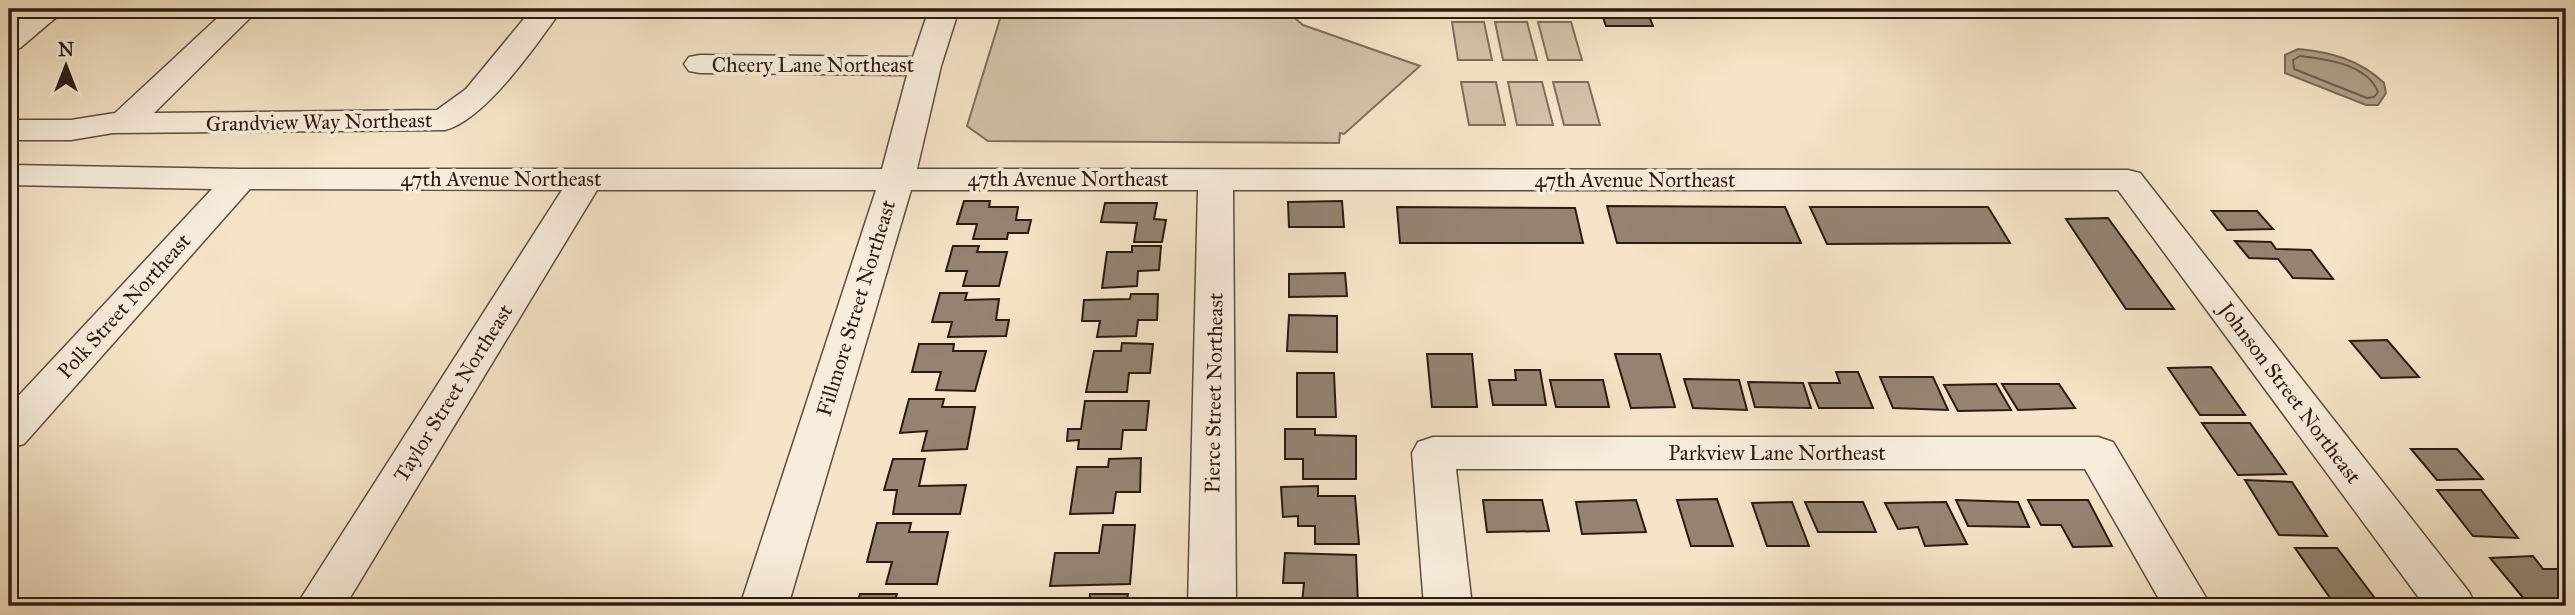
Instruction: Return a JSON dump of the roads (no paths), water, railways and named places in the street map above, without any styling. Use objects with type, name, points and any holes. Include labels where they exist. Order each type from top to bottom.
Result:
[{"type":"street","points":[[9,43],[51,9]]},
{"type":"street","points":[[124,123],[244,9]]},
{"type":"street","name":"Grandview Way Northeast","points":[[9,130],[71,130],[124,123],[445,120],[477,96],[547,9]]},
{"type":"street","name":"Fillmore Street Northeast","points":[[764,606],[897,179],[925,66],[944,9]]},
{"type":"street","name":"Cheery Lane Northeast","points":[[700,64],[925,66]]},
{"type":"street","name":"47th Avenue Northeast","points":[[9,175],[240,179],[2128,180]]},
{"type":"street","name":"Polk Street Northeast","points":[[9,433],[240,179]]},
{"type":"street","name":"Taylor Street Northeast","points":[[320,606],[586,179]]},
{"type":"street","name":"Pierce Street Northeast","points":[[1212,606],[1216,179]]},
{"type":"street","name":"Johnson Street Northeast","points":[[2128,180],[2452,606]]},
{"type":"street","name":"Parkview Lane Northeast","points":[[1448,606],[1433,453],[2098,453],[2187,606]]},
{"type":"water","points":[[2298,49],[2333,55],[2365,68],[2384,83],[2386,93],[2378,105],[2366,105],[2285,73],[2285,55]]}]
